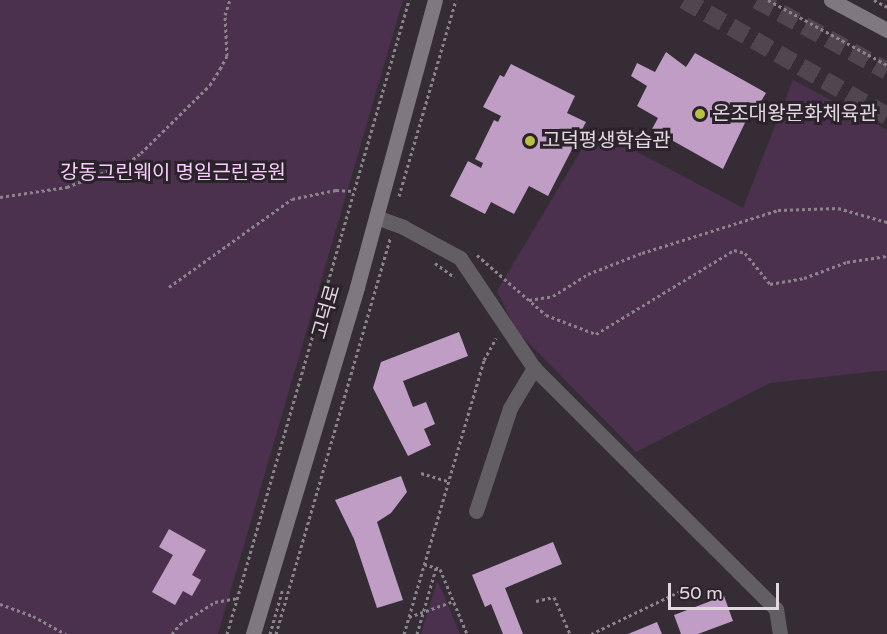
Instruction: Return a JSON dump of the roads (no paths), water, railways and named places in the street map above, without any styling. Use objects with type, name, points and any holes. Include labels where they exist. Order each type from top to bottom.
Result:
[{"type":"main road","name":"고덕로","points":[[253,634],[376,217],[435,0]]},
{"type":"main road","points":[[831,0],[887,30]]},
{"type":"street","points":[[376,217],[403,226],[460,258],[534,368],[776,609],[780,634]]},
{"type":"street","points":[[476,511],[510,408],[534,368]]},
{"type":"tunnel","points":[[684,0],[887,116]]},
{"type":"tunnel","points":[[757,0],[887,71]]},
{"type":"place","name":"온조대왕문화체육관","points":[[700,114]]},
{"type":"place","name":"고덕평생학습관","points":[[530,141]]},
{"type":"park label","name":"강동그린웨이 명일근린공원","points":[[173,173]]}]
